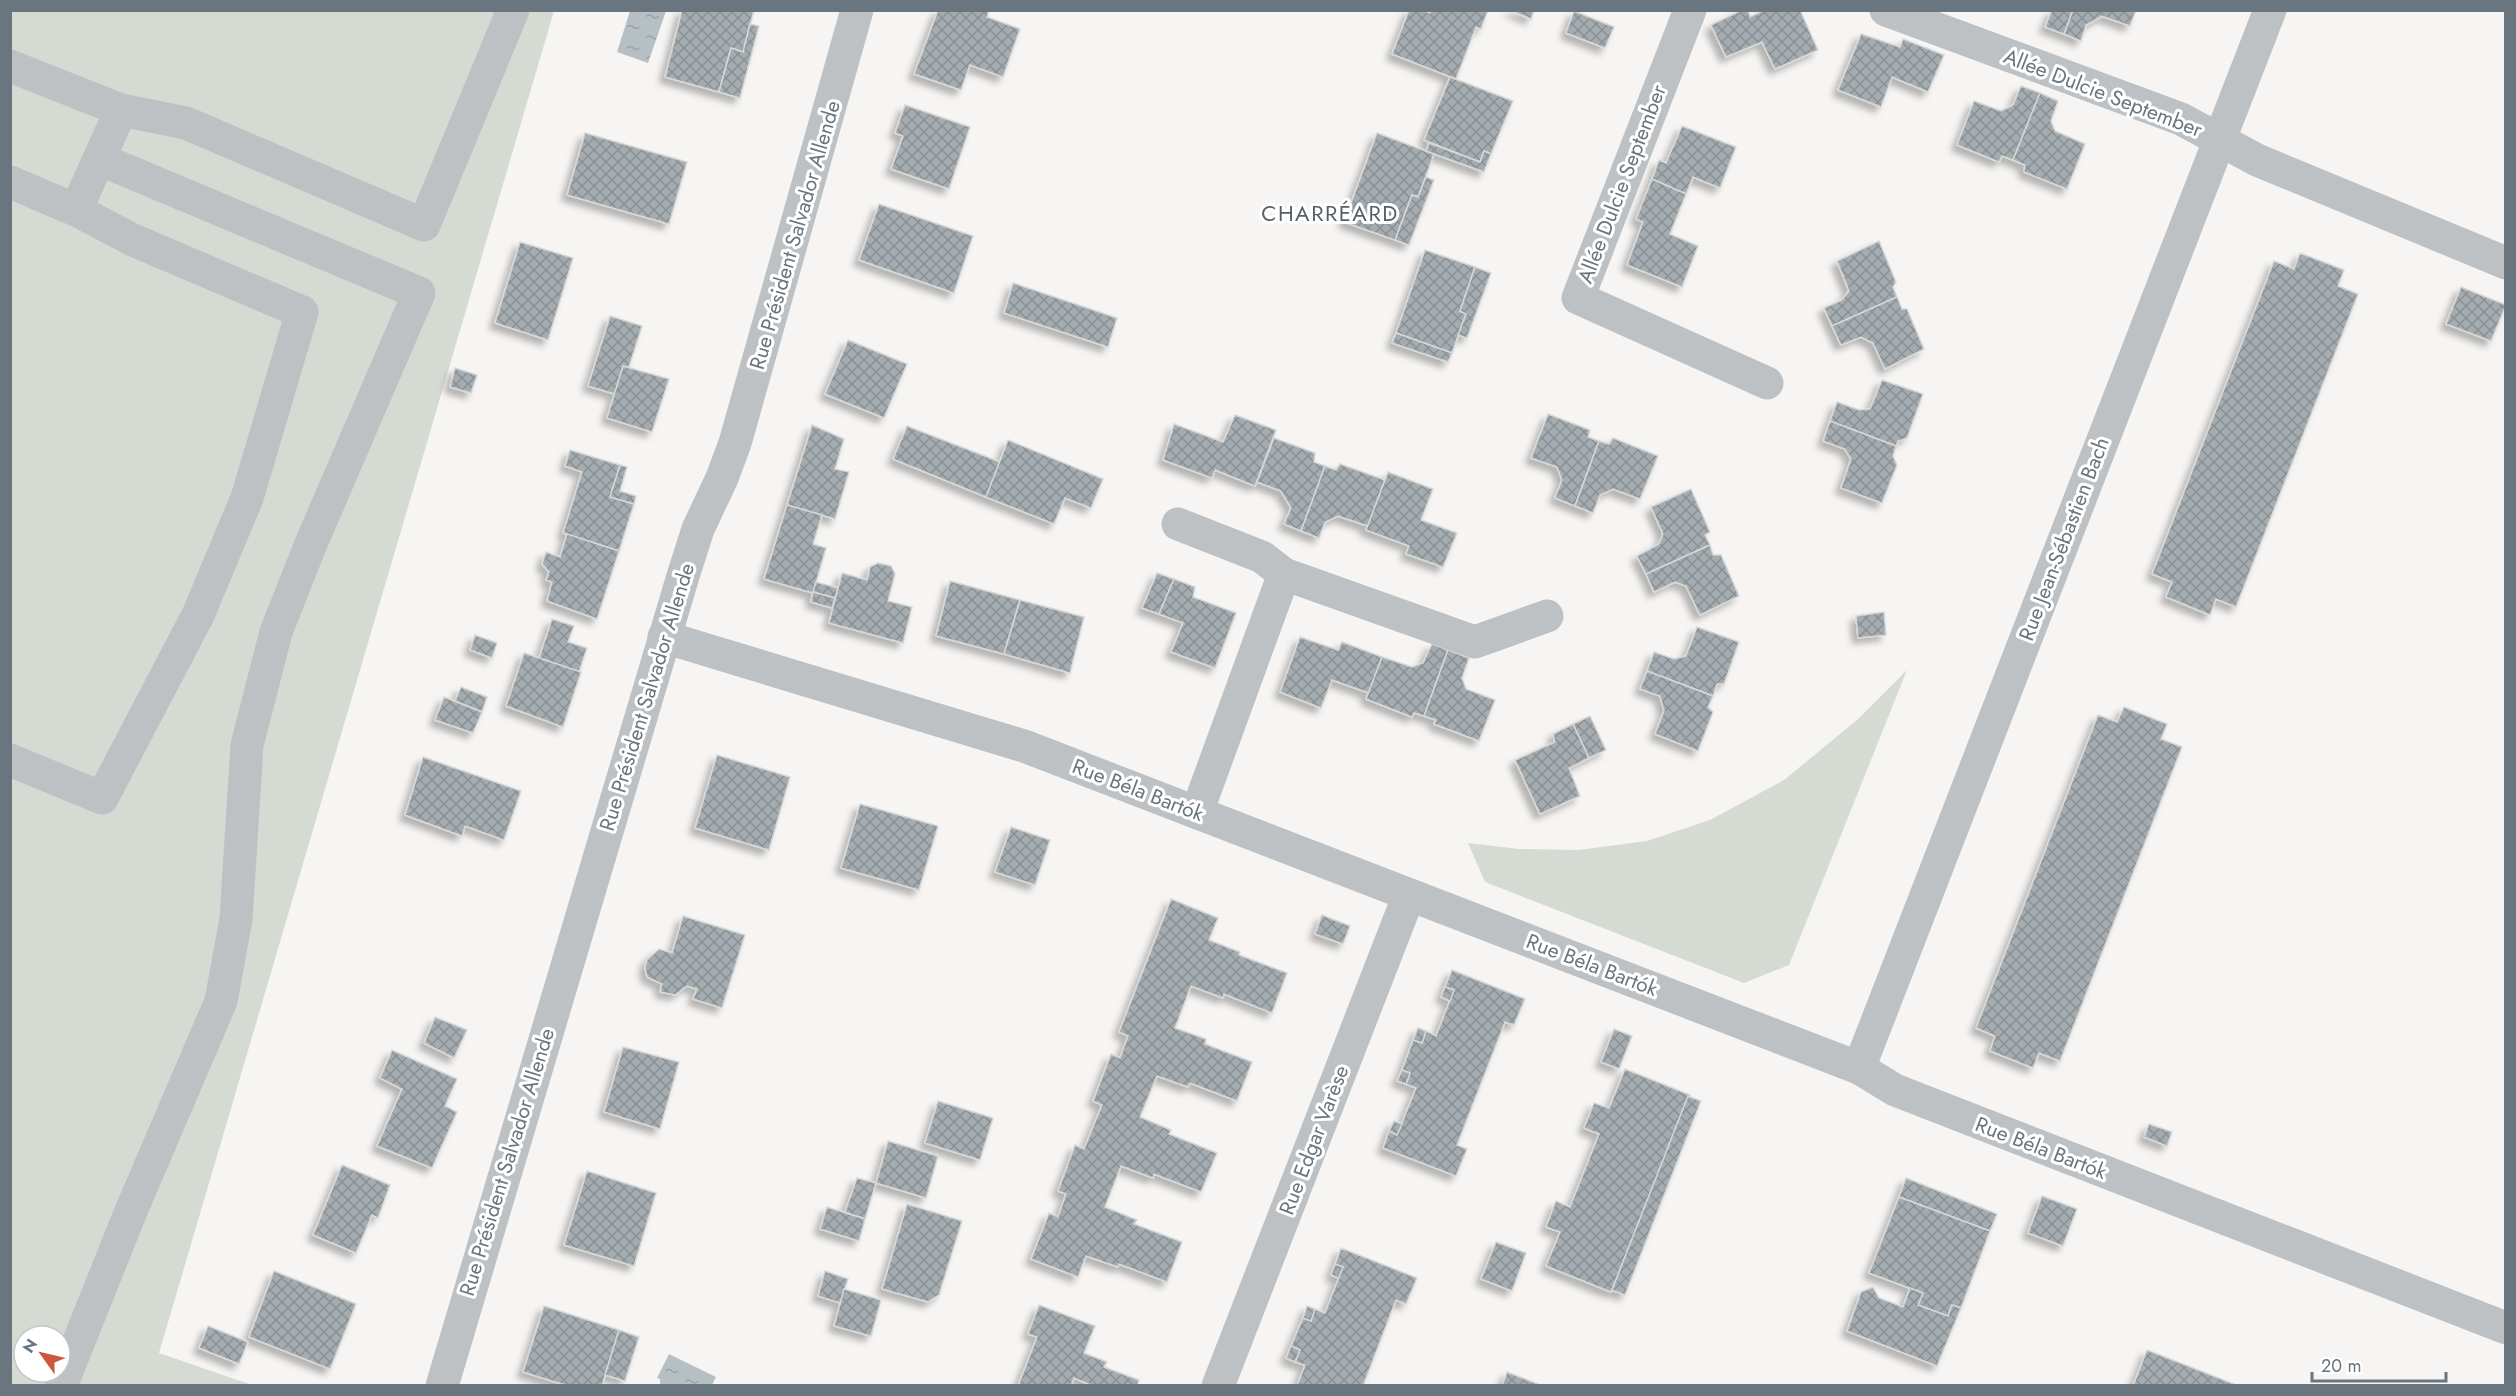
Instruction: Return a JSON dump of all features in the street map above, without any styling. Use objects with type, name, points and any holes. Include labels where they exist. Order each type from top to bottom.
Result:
[{"type":"street","points":[[10,66],[121,110],[186,123],[424,225],[513,10]]},
{"type":"street","name":"Rue Président Salvador Allende","points":[[442,1386],[664,637],[698,529],[722,478],[735,443],[857,10]]},
{"type":"street","name":"Allée Dulcie September","points":[[1690,10],[1578,298],[1767,383]]},
{"type":"street","name":"Allée Dulcie September","points":[[1886,10],[2181,119],[2257,160],[2505,263]]},
{"type":"street","name":"Rue Jean-Sébastien Bach","points":[[1859,1068],[2270,10]]},
{"type":"street","points":[[76,210],[121,110]]},
{"type":"street","points":[[61,1386],[131,1211],[220,1001],[236,919],[247,745],[276,632],[310,546],[418,293],[99,159]]},
{"type":"street","points":[[10,182],[76,210],[133,240],[302,312],[247,498],[198,615],[102,798],[10,760]]},
{"type":"street","points":[[1178,524],[1262,557],[1284,574],[1475,642],[1547,616]]},
{"type":"street","points":[[1197,812],[1284,574]]},
{"type":"street","name":"Rue Béla Bartók","points":[[664,637],[1024,746],[1859,1068],[1895,1090],[2505,1328]]},
{"type":"street","name":"Rue Edgar Varèse","points":[[1218,1386],[1409,895]]},
{"type":"shaded area","points":[[10,11],[554,11],[159,1353],[252,1385],[11,1385]]},
{"type":"shaded area","points":[[1907,670],[1789,965],[1744,983],[1485,882],[1468,843],[1519,849],[1578,850],[1647,841],[1710,820],[1784,780],[1857,720]]},
{"type":"water","points":[[630,11],[666,11],[648,63],[617,52]]},
{"type":"water","points":[[669,1354],[716,1377],[712,1385],[660,1385],[660,1379],[657,1378]]},
{"type":"building","points":[[682,10],[754,10],[743,52],[731,48],[719,92],[665,77]]},
{"type":"building","points":[[938,10],[989,10],[987,17],[1020,29],[1003,77],[970,65],[961,90],[914,74]]},
{"type":"building","points":[[1409,10],[1423,10],[1430,13],[1431,10],[1488,10],[1481,29],[1476,27],[1456,79],[1392,54]]},
{"type":"building","points":[[1510,10],[1534,10],[1531,19]]},
{"type":"building","points":[[1742,10],[1748,10],[1750,17],[1765,10],[1800,10],[1818,50],[1775,69],[1762,42],[1726,57],[1711,25]]},
{"type":"building","points":[[2052,10],[2073,10],[2064,34],[2045,27]]},
{"type":"building","points":[[2073,10],[2136,10],[2130,26],[2102,16],[2086,25],[2081,41],[2064,34]]},
{"type":"building","points":[[1574,11],[1614,27],[1605,48],[1566,33]]},
{"type":"building","points":[[750,24],[759,26],[740,98],[719,92],[731,48],[743,52]]},
{"type":"building","points":[[1861,34],[1900,47],[1903,39],[1944,55],[1928,92],[1892,77],[1881,107],[1838,90]]},
{"type":"building","points":[[1450,77],[1513,101],[1491,154],[1484,151],[1480,162],[1424,140]]},
{"type":"building","points":[[2021,86],[2040,93],[2013,160],[2002,156],[1999,162],[1957,145],[1974,101],[2001,111],[2013,105]]},
{"type":"building","points":[[2040,93],[2058,101],[2051,121],[2055,131],[2085,144],[2067,189],[2024,172],[2025,165],[2013,160]]},
{"type":"building","points":[[905,105],[970,127],[949,189],[891,169],[903,136],[895,133]]},
{"type":"building","points":[[1682,126],[1736,147],[1720,188],[1693,177],[1686,194],[1652,179],[1659,160],[1666,163]]},
{"type":"building","points":[[585,133],[687,162],[669,224],[567,195]]},
{"type":"building","points":[[1377,133],[1434,154],[1418,197],[1412,195],[1395,240],[1344,222]]},
{"type":"building","points":[[1429,143],[1480,162],[1484,151],[1491,154],[1484,172],[1426,151]]},
{"type":"building","points":[[1426,177],[1434,180],[1409,245],[1395,240],[1412,195],[1418,197]]},
{"type":"building","points":[[1652,179],[1686,194],[1670,234],[1698,246],[1682,287],[1627,265],[1643,222],[1636,219]]},
{"type":"building","points":[[879,204],[973,236],[954,293],[859,260]]},
{"type":"building","points":[[1879,241],[1896,282],[1893,287],[1897,297],[1832,326],[1824,308],[1842,300],[1849,291],[1837,261]]},
{"type":"building","points":[[520,242],[573,258],[548,340],[495,323]]},
{"type":"building","points":[[1425,250],[1475,267],[1460,311],[1466,314],[1452,353],[1396,333]]},
{"type":"building","points":[[2300,253],[2344,270],[2338,286],[2358,294],[2236,607],[2216,599],[2210,615],[2166,597],[2172,582],[2152,574],[2274,261],[2294,269]]},
{"type":"building","points":[[1475,267],[1491,273],[1467,338],[1458,335],[1466,314],[1460,311]]},
{"type":"building","points":[[1013,283],[1117,318],[1108,347],[1004,313]]},
{"type":"building","points":[[2461,287],[2506,305],[2491,341],[2446,324]]},
{"type":"building","points":[[1897,297],[1902,309],[1907,309],[1924,349],[1885,369],[1873,343],[1861,337],[1841,345],[1832,326]]},
{"type":"building","points":[[610,316],[642,326],[629,367],[623,366],[615,394],[588,386]]},
{"type":"building","points":[[1396,333],[1452,353],[1448,362],[1392,343]]},
{"type":"building","points":[[848,340],[907,364],[884,418],[825,394]]},
{"type":"building","points":[[623,366],[669,379],[652,432],[607,418]]},
{"type":"building","points":[[455,368],[477,375],[471,393],[450,387]]},
{"type":"building","points":[[1882,380],[1923,394],[1907,438],[1898,441],[1896,446],[1830,421],[1837,402],[1859,410],[1870,409]]},
{"type":"building","points":[[1548,414],[1590,430],[1588,437],[1599,441],[1575,506],[1555,498],[1562,480],[1557,467],[1531,458]]},
{"type":"building","points":[[1235,415],[1276,430],[1255,486],[1215,470],[1212,478],[1163,460],[1174,424],[1223,442]]},
{"type":"building","points":[[1830,421],[1896,446],[1893,456],[1897,465],[1882,503],[1841,488],[1851,459],[1845,449],[1823,441]]},
{"type":"building","points":[[812,425],[844,439],[835,469],[849,472],[835,519],[787,505]]},
{"type":"building","points":[[907,426],[1000,462],[986,497],[893,459]]},
{"type":"building","points":[[1274,438],[1315,453],[1314,462],[1325,466],[1301,531],[1284,524],[1291,508],[1281,491],[1257,482]]},
{"type":"building","points":[[1613,438],[1658,456],[1640,499],[1613,489],[1600,495],[1593,513],[1575,506],[1599,441],[1609,444]]},
{"type":"building","points":[[1008,440],[1103,479],[1091,508],[1065,498],[1054,524],[986,497]]},
{"type":"building","points":[[570,450],[620,465],[610,497],[634,504],[619,551],[563,533],[582,472],[565,466]]},
{"type":"building","points":[[1340,464],[1385,480],[1368,526],[1338,516],[1325,522],[1319,538],[1301,531],[1325,466],[1336,470]]},
{"type":"building","points":[[620,465],[627,467],[620,491],[636,496],[634,504],[610,497]]},
{"type":"building","points":[[1388,472],[1433,489],[1421,520],[1457,533],[1443,567],[1406,554],[1409,546],[1366,530]]},
{"type":"building","points":[[1691,489],[1710,532],[1705,535],[1710,545],[1646,574],[1637,556],[1659,544],[1663,534],[1651,507]]},
{"type":"building","points":[[787,505],[822,515],[813,544],[826,548],[813,593],[764,579]]},
{"type":"building","points":[[567,534],[619,551],[597,619],[547,601],[552,582],[546,580],[549,572],[542,564],[546,552],[560,557]]},
{"type":"building","points":[[1710,545],[1713,555],[1721,555],[1739,596],[1700,615],[1686,586],[1675,582],[1654,592],[1646,574]]},
{"type":"building","points":[[878,563],[891,566],[895,574],[888,601],[912,607],[903,643],[829,623],[842,573],[867,580],[870,567]]},
{"type":"building","points":[[1157,573],[1174,579],[1159,614],[1142,608]]},
{"type":"building","points":[[1174,579],[1195,587],[1193,597],[1236,613],[1215,668],[1171,652],[1183,623],[1159,614]]},
{"type":"building","points":[[950,581],[1020,600],[1004,654],[936,636]]},
{"type":"building","points":[[816,582],[838,588],[835,598],[813,592]]},
{"type":"building","points":[[813,592],[835,598],[832,608],[811,602]]},
{"type":"building","points":[[1020,600],[1084,617],[1070,673],[1004,654]]},
{"type":"building","points":[[1884,612],[1886,635],[1858,638],[1856,616]]},
{"type":"building","points":[[552,619],[574,626],[568,642],[587,648],[579,672],[539,658]]},
{"type":"building","points":[[1697,627],[1739,642],[1724,684],[1717,684],[1713,696],[1647,671],[1654,652],[1674,659],[1686,656]]},
{"type":"building","points":[[475,635],[497,643],[492,658],[470,650]]},
{"type":"building","points":[[1300,637],[1338,650],[1342,642],[1382,657],[1369,693],[1332,680],[1321,708],[1280,692]]},
{"type":"building","points":[[1432,644],[1448,650],[1424,716],[1414,713],[1412,717],[1366,699],[1382,657],[1412,667],[1423,663]]},
{"type":"building","points":[[1448,650],[1469,658],[1462,678],[1466,689],[1495,700],[1479,741],[1434,724],[1436,720],[1424,716]]},
{"type":"building","points":[[524,653],[581,672],[563,727],[506,706]]},
{"type":"building","points":[[1647,671],[1713,696],[1708,707],[1713,712],[1698,751],[1655,734],[1664,711],[1660,696],[1640,689]]},
{"type":"building","points":[[461,687],[487,697],[482,712],[455,701]]},
{"type":"building","points":[[444,697],[482,712],[473,733],[435,720]]},
{"type":"building","points":[[2124,707],[2167,724],[2161,739],[2182,747],[2060,1061],[2039,1053],[2033,1068],[1990,1051],[1995,1036],[1976,1028],[2098,715],[2117,722]]},
{"type":"building","points":[[1590,716],[1606,750],[1589,758],[1573,724]]},
{"type":"building","points":[[1573,724],[1589,758],[1569,768],[1580,796],[1540,814],[1515,760],[1555,742],[1553,734]]},
{"type":"building","points":[[717,755],[790,777],[769,850],[695,828]]},
{"type":"building","points":[[423,757],[521,791],[504,840],[465,826],[462,836],[405,815]]},
{"type":"building","points":[[860,804],[938,826],[919,890],[841,868]]},
{"type":"building","points":[[1011,827],[1050,840],[1035,885],[995,872]]},
{"type":"building","points":[[1171,899],[1218,918],[1209,940],[1240,952],[1239,955],[1287,973],[1272,1013],[1224,994],[1223,998],[1191,986],[1175,1028],[1206,1039],[1205,1044],[1252,1062],[1237,1101],[1190,1083],[1188,1087],[1157,1076],[1140,1117],[1171,1130],[1169,1134],[1217,1153],[1201,1192],[1154,1174],[1153,1178],[1121,1166],[1105,1207],[1137,1220],[1134,1224],[1182,1242],[1167,1282],[1119,1264],[1118,1267],[1086,1256],[1078,1277],[1031,1259],[1049,1213],[1058,1217],[1066,1194],[1058,1191],[1075,1145],[1084,1149],[1102,1105],[1093,1101],[1111,1054],[1120,1058],[1128,1036],[1119,1032]]},
{"type":"building","points":[[1322,915],[1350,926],[1343,944],[1315,934]]},
{"type":"building","points":[[683,916],[745,935],[722,1008],[693,999],[697,989],[687,986],[675,995],[660,992],[662,984],[647,977],[645,967],[647,960],[659,949],[672,953]]},
{"type":"building","points":[[1452,970],[1525,999],[1514,1025],[1505,1022],[1457,1145],[1467,1149],[1456,1176],[1383,1148],[1389,1131],[1397,1135],[1416,1088],[1406,1084],[1410,1073],[1402,1070],[1413,1040],[1422,1043],[1426,1031],[1436,1036],[1454,990],[1445,987]]},
{"type":"building","points":[[1445,987],[1454,990],[1450,1001],[1441,997]]},
{"type":"building","points":[[435,1017],[467,1030],[454,1058],[424,1043]]},
{"type":"building","points":[[1418,1028],[1426,1031],[1422,1043],[1413,1040]]},
{"type":"building","points":[[1614,1029],[1632,1036],[1619,1069],[1601,1062]]},
{"type":"building","points":[[623,1047],[679,1062],[660,1129],[604,1112]]},
{"type":"building","points":[[392,1050],[457,1079],[445,1106],[457,1112],[432,1168],[377,1146],[402,1089],[380,1078]]},
{"type":"building","points":[[1625,1069],[1690,1095],[1611,1292],[1546,1266],[1560,1232],[1546,1227],[1556,1201],[1570,1207],[1599,1134],[1584,1128],[1594,1103],[1609,1108]]},
{"type":"building","points":[[1402,1070],[1410,1073],[1406,1084],[1397,1081]]},
{"type":"building","points":[[1688,1096],[1701,1101],[1625,1295],[1612,1290]]},
{"type":"building","points":[[938,1101],[993,1118],[980,1160],[925,1143]]},
{"type":"building","points":[[1394,1121],[1402,1124],[1397,1135],[1389,1131]]},
{"type":"building","points":[[2149,1124],[2172,1132],[2167,1146],[2144,1137]]},
{"type":"building","points":[[888,1141],[938,1156],[926,1198],[876,1183]]},
{"type":"building","points":[[342,1165],[390,1185],[378,1218],[372,1215],[356,1253],[313,1235]]},
{"type":"building","points":[[587,1171],[656,1193],[634,1266],[564,1245]]},
{"type":"building","points":[[857,1178],[876,1183],[865,1219],[845,1212]]},
{"type":"building","points":[[1906,1178],[1997,1214],[1990,1231],[1899,1197]]},
{"type":"building","points":[[2042,1196],[2077,1209],[2063,1246],[2028,1233]]},
{"type":"building","points":[[1899,1197],[1990,1231],[1961,1308],[1952,1305],[1948,1316],[1918,1305],[1923,1293],[1869,1273]]},
{"type":"building","points":[[907,1204],[962,1221],[939,1295],[928,1302],[882,1289]]},
{"type":"building","points":[[827,1207],[865,1219],[859,1241],[820,1229]]},
{"type":"building","points":[[1496,1242],[1526,1253],[1512,1291],[1481,1279]]},
{"type":"building","points":[[1341,1248],[1417,1278],[1406,1304],[1396,1300],[1363,1386],[1297,1386],[1305,1365],[1295,1362],[1300,1350],[1291,1346],[1303,1318],[1311,1321],[1315,1309],[1325,1313],[1343,1267],[1335,1264]]},
{"type":"building","points":[[1335,1264],[1343,1267],[1339,1278],[1331,1275]]},
{"type":"building","points":[[274,1271],[356,1304],[330,1369],[249,1337]]},
{"type":"building","points":[[825,1271],[848,1279],[840,1303],[818,1296]]},
{"type":"building","points":[[1873,1287],[1879,1298],[1903,1307],[1910,1288],[1923,1293],[1918,1305],[1948,1316],[1952,1305],[1961,1308],[1937,1366],[1847,1331],[1861,1292]]},
{"type":"building","points":[[844,1289],[881,1300],[871,1336],[834,1326]]},
{"type":"building","points":[[1039,1305],[1095,1326],[1084,1353],[1107,1362],[1104,1367],[1139,1380],[1137,1386],[1093,1386],[1074,1378],[1071,1386],[1018,1386],[1037,1337],[1028,1334]]},
{"type":"building","points":[[544,1306],[619,1330],[602,1386],[568,1386],[523,1372]]},
{"type":"building","points":[[1307,1306],[1315,1309],[1311,1321],[1303,1318]]},
{"type":"building","points":[[208,1326],[248,1342],[239,1364],[199,1348]]},
{"type":"building","points":[[619,1330],[639,1337],[625,1381],[605,1375]]},
{"type":"building","points":[[1291,1346],[1300,1350],[1295,1362],[1286,1358]]},
{"type":"building","points":[[2147,1350],[2239,1386],[2133,1386]]},
{"type":"building","points":[[1507,1372],[1543,1386],[1502,1386]]},
{"type":"district","name":"CHARRÉARD","points":[[1330,213]]}]
